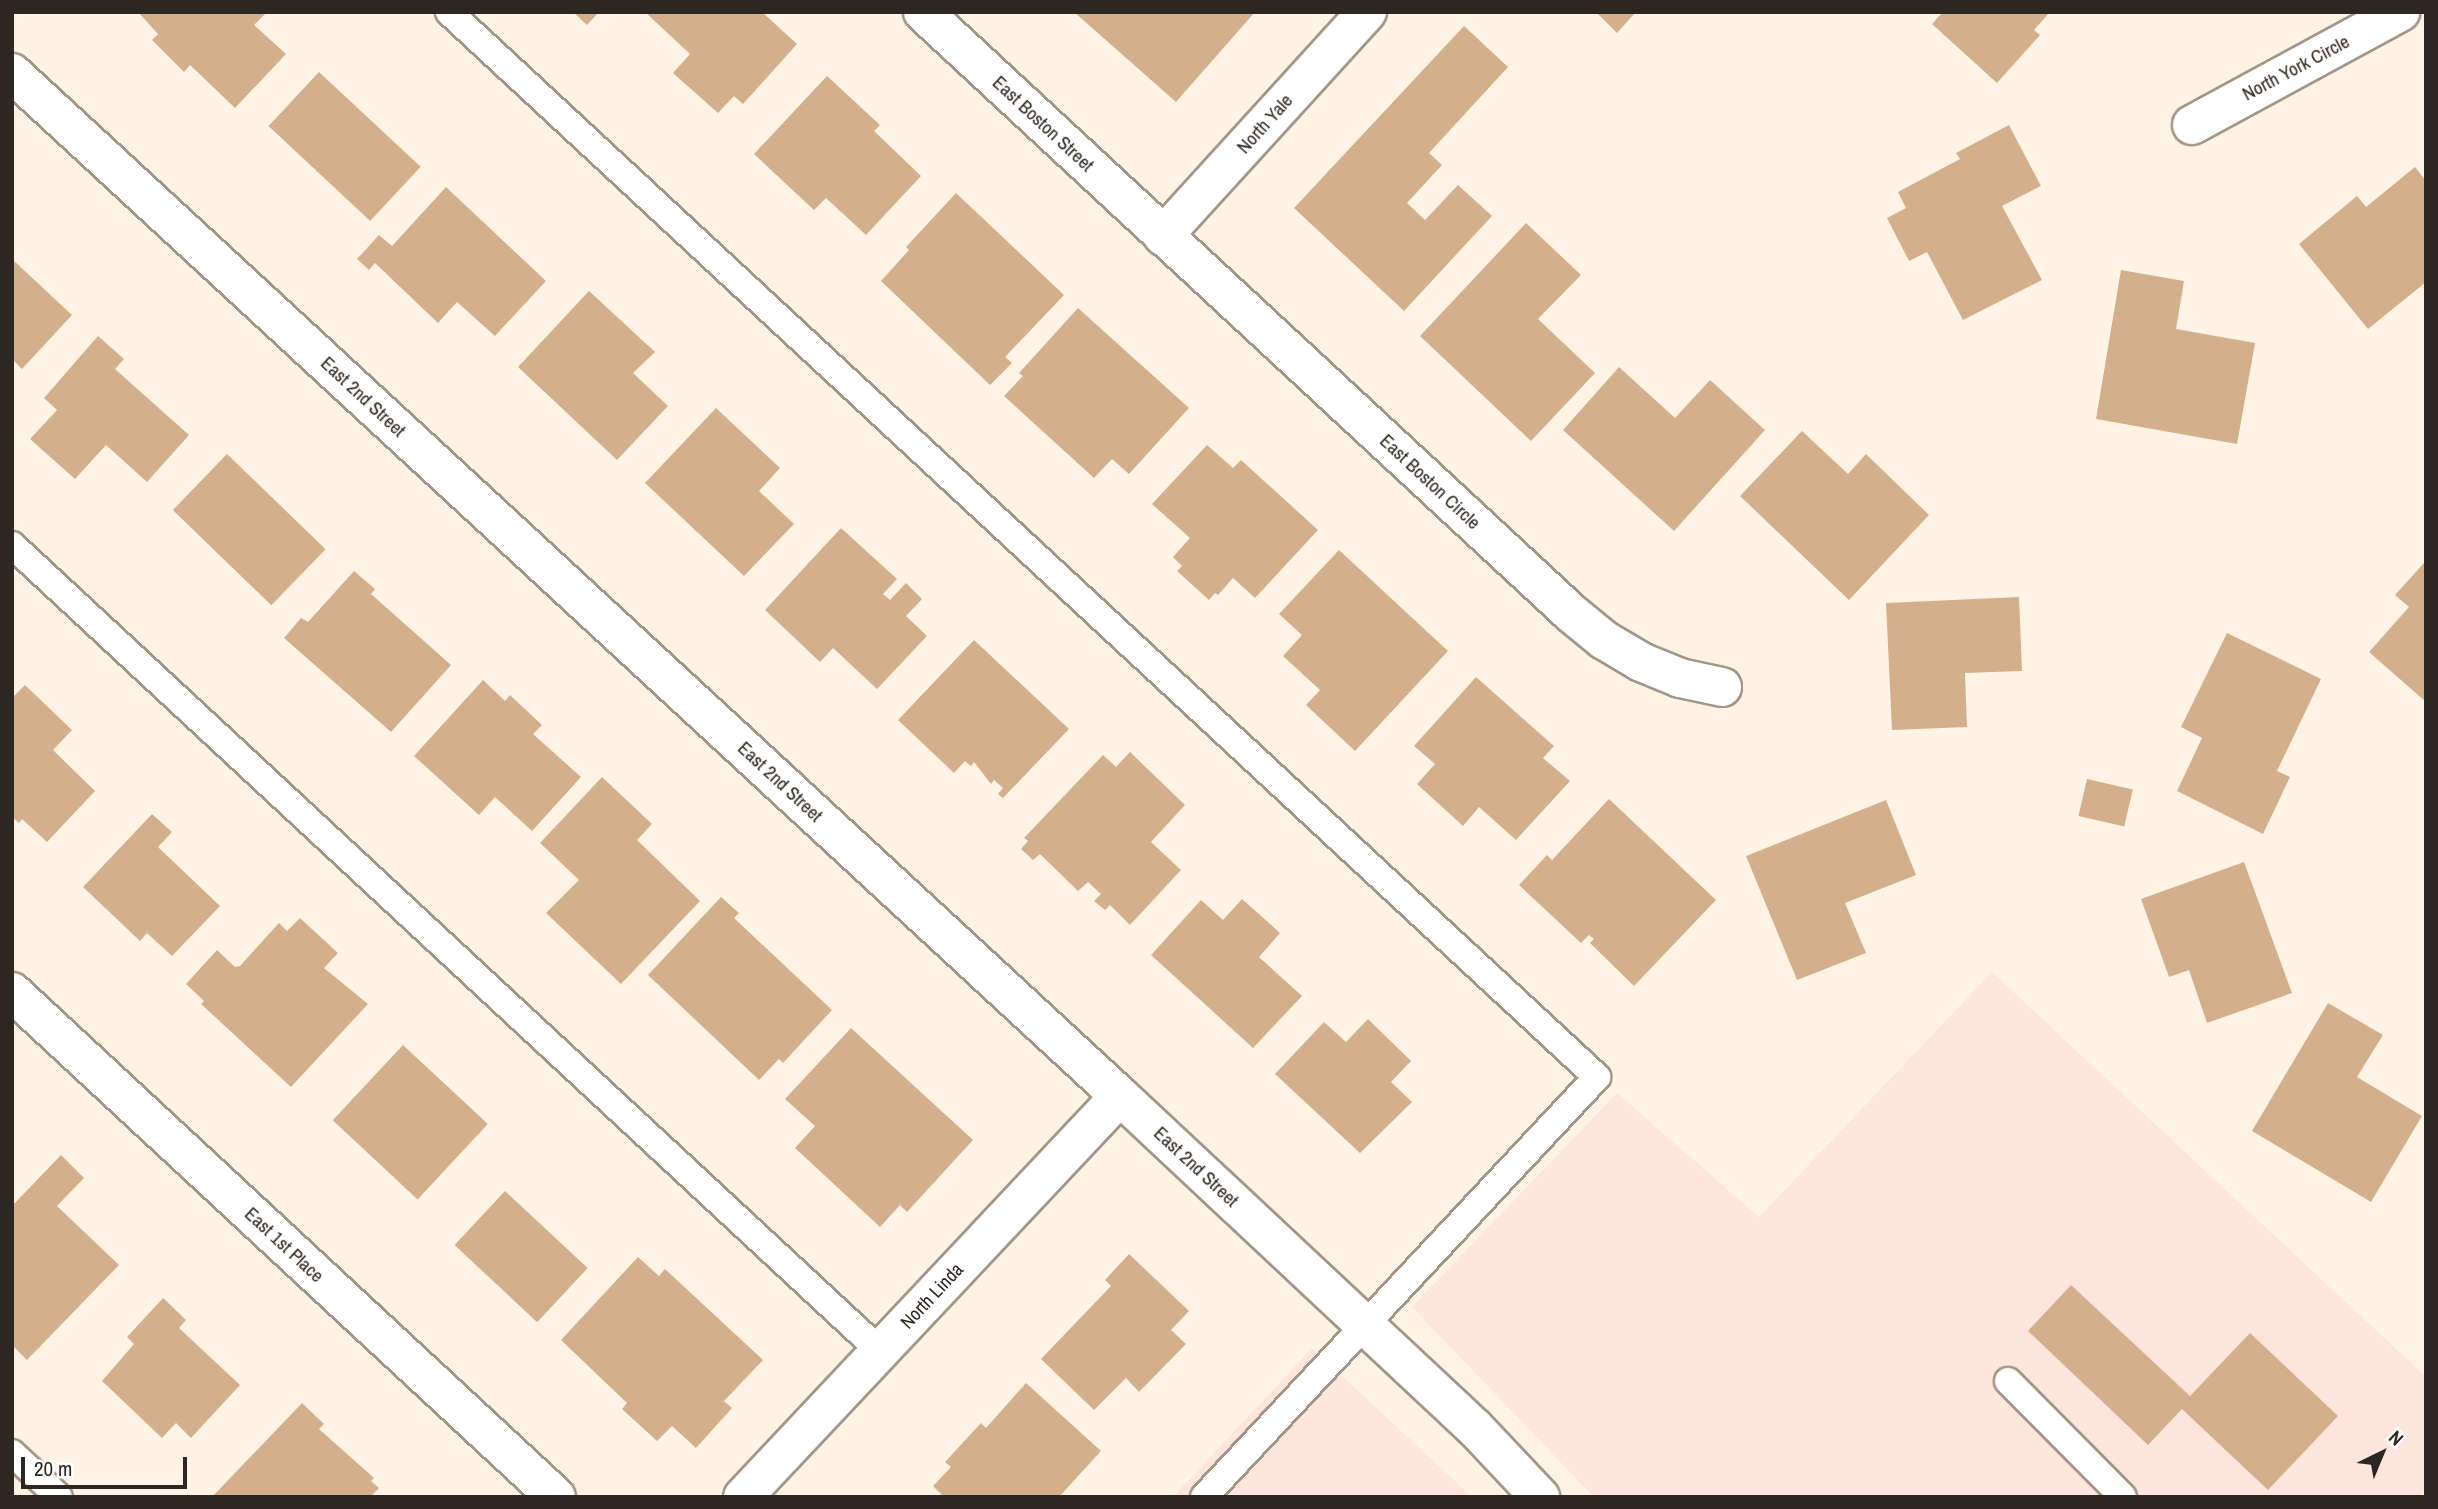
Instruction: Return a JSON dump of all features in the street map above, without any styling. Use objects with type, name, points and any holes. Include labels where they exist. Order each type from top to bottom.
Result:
[{"type":"street","name":"East Boston Street","points":[[923,12],[1163,236]]},
{"type":"street","name":"North Yale","points":[[1163,236],[1367,12]]},
{"type":"street","name":"North York Circle","points":[[2192,125],[2400,12]]},
{"type":"street","name":"East 2nd Street","points":[[12,74],[1121,1096],[1475,1427],[1541,1497]]},
{"type":"street","name":"East Boston Circle","points":[[1163,236],[1604,640],[1641,662],[1680,678],[1722,687]]},
{"type":"street","name":"East 1st Place","points":[[12,992],[556,1497]]},
{"type":"street","name":"North Linda","points":[[743,1497],[1121,1096]]},
{"type":"lane","points":[[449,12],[1597,1077],[1204,1497]]},
{"type":"lane","points":[[12,545],[880,1351]]},
{"type":"lane","points":[[2007,1381],[2123,1497]]},
{"type":"lane","points":[[12,1453],[59,1497]]},
{"type":"shaded area","points":[[1992,972],[2426,1377],[2426,1489],[2419,1497],[1594,1497],[1412,1307],[1617,1093],[1759,1217]]},
{"type":"shaded area","points":[[1312,1348],[1472,1497],[1173,1497]]},
{"type":"building","points":[[138,12],[267,12],[254,25],[286,54],[235,108],[190,65],[184,72],[152,40],[158,34]]},
{"type":"building","points":[[573,12],[599,12],[587,25]]},
{"type":"building","points":[[645,12],[762,12],[797,44],[743,104],[734,96],[718,113],[673,73],[690,54]]},
{"type":"building","points":[[1074,12],[1255,12],[1176,102]]},
{"type":"building","points":[[1596,12],[1636,12],[1617,33]]},
{"type":"building","points":[[1943,12],[2050,12],[2034,30],[2040,35],[1997,83],[1932,24]]},
{"type":"building","points":[[1464,26],[1508,67],[1429,153],[1442,165],[1407,203],[1425,220],[1458,185],[1492,216],[1404,311],[1294,208]]},
{"type":"building","points":[[319,72],[421,167],[370,221],[269,126]]},
{"type":"building","points":[[827,76],[880,125],[874,131],[921,176],[866,235],[826,198],[814,210],[754,154]]},
{"type":"building","points":[[2009,125],[2041,186],[2002,206],[2042,280],[1963,320],[1927,252],[1909,261],[1887,218],[1906,208],[1898,192],[1960,159],[1956,153]]},
{"type":"building","points":[[2415,167],[2426,181],[2426,282],[2368,329],[2299,244],[2357,196],[2366,207]]},
{"type":"building","points":[[446,187],[546,281],[495,336],[457,302],[438,323],[375,263],[369,270],[357,259],[379,235],[392,246]]},
{"type":"building","points":[[956,193],[1064,295],[1005,357],[1012,363],[990,385],[881,281],[909,250],[906,247]]},
{"type":"building","points":[[1526,223],[1581,275],[1538,319],[1595,373],[1531,441],[1420,336]]},
{"type":"building","points":[[12,259],[72,315],[22,369],[12,359]]},
{"type":"building","points":[[2121,270],[2184,281],[2176,329],[2255,343],[2237,444],[2096,419]]},
{"type":"building","points":[[589,291],[655,352],[633,373],[668,406],[617,460],[518,367]]},
{"type":"building","points":[[1078,308],[1189,408],[1129,474],[1112,459],[1094,478],[1004,396],[1023,376],[1019,373]]},
{"type":"building","points":[[98,336],[124,359],[115,369],[189,435],[147,482],[106,445],[75,479],[30,439],[57,410],[44,398]]},
{"type":"building","points":[[1619,367],[1675,418],[1710,380],[1765,430],[1674,531],[1563,430]]},
{"type":"building","points":[[716,408],[780,468],[759,491],[794,524],[744,576],[645,483]]},
{"type":"building","points":[[1802,431],[1848,474],[1866,454],[1929,515],[1849,600],[1740,496]]},
{"type":"building","points":[[1207,445],[1233,468],[1241,460],[1318,530],[1255,598],[1233,578],[1218,595],[1215,593],[1209,600],[1177,571],[1182,566],[1173,557],[1190,538],[1152,504]]},
{"type":"building","points":[[227,454],[326,549],[271,605],[173,510]]},
{"type":"building","points":[[841,528],[897,579],[883,594],[890,600],[906,583],[922,599],[906,616],[927,636],[877,689],[833,648],[820,662],[765,610]]},
{"type":"building","points":[[1339,550],[1448,651],[1355,751],[1306,705],[1320,690],[1283,656],[1302,635],[1279,614]]},
{"type":"building","points":[[2424,563],[2426,702],[2369,652],[2409,607],[2395,595]]},
{"type":"building","points":[[354,571],[375,589],[371,594],[451,665],[391,732],[284,638],[301,618],[308,622]]},
{"type":"building","points":[[2019,597],[2022,671],[1965,673],[1967,727],[1892,730],[1886,603]]},
{"type":"building","points":[[2227,633],[2321,679],[2277,771],[2290,777],[2263,834],[2177,791],[2202,738],[2181,727]]},
{"type":"building","points":[[974,640],[1069,729],[1003,798],[998,794],[1003,788],[994,780],[991,784],[974,762],[971,766],[965,761],[954,773],[898,720]]},
{"type":"building","points":[[1476,677],[1554,746],[1543,758],[1570,781],[1516,840],[1479,807],[1463,826],[1417,784],[1435,764],[1414,746]]},
{"type":"building","points":[[483,680],[505,701],[510,695],[542,725],[533,734],[581,777],[532,831],[495,797],[479,815],[414,756]]},
{"type":"building","points":[[25,685],[72,730],[53,750],[95,791],[47,842],[22,819],[19,823],[12,817],[12,698]]},
{"type":"building","points":[[1130,752],[1185,805],[1151,842],[1181,870],[1130,925],[1110,905],[1105,910],[1094,901],[1101,894],[1088,882],[1078,891],[1040,854],[1033,860],[1021,849],[1028,841],[1024,838],[1103,755],[1116,767]]},
{"type":"building","points":[[602,777],[652,824],[637,840],[700,901],[621,984],[546,913],[579,880],[540,843]]},
{"type":"building","points":[[2087,779],[2133,790],[2124,827],[2078,816]]},
{"type":"building","points":[[1609,799],[1716,900],[1634,986],[1590,943],[1594,939],[1589,935],[1581,943],[1519,885],[1547,855],[1552,860]]},
{"type":"building","points":[[1886,800],[1916,875],[1845,903],[1866,953],[1797,980],[1746,856]]},
{"type":"building","points":[[152,814],[172,832],[158,847],[220,906],[172,956],[147,933],[140,941],[83,887]]},
{"type":"building","points":[[2244,862],[2292,993],[2207,1023],[2189,970],[2169,977],[2141,899]]},
{"type":"building","points":[[721,897],[739,913],[734,918],[832,1010],[783,1063],[779,1059],[759,1080],[648,975]]},
{"type":"building","points":[[1242,899],[1280,933],[1259,957],[1302,996],[1253,1048],[1151,955],[1201,900],[1223,920]]},
{"type":"building","points":[[300,918],[338,953],[324,968],[368,1004],[291,1087],[201,1004],[204,1001],[186,984],[217,950],[235,967],[240,966],[279,923],[287,931]]},
{"type":"building","points":[[2328,1003],[2383,1035],[2357,1077],[2422,1116],[2371,1202],[2252,1131]]},
{"type":"building","points":[[1368,1019],[1411,1061],[1391,1082],[1412,1102],[1360,1153],[1275,1074],[1324,1022],[1346,1042]]},
{"type":"building","points":[[851,1028],[973,1140],[907,1212],[900,1205],[880,1227],[795,1148],[815,1126],[785,1099]]},
{"type":"building","points":[[403,1045],[488,1124],[418,1199],[333,1120]]},
{"type":"building","points":[[61,1155],[84,1178],[57,1206],[119,1265],[27,1360],[12,1345],[12,1206]]},
{"type":"building","points":[[505,1191],[588,1268],[537,1322],[455,1245]]},
{"type":"building","points":[[1129,1254],[1189,1311],[1171,1330],[1186,1344],[1139,1392],[1126,1378],[1094,1410],[1041,1359],[1111,1286],[1105,1280]]},
{"type":"building","points":[[638,1257],[659,1276],[665,1269],[763,1360],[724,1401],[732,1408],[696,1448],[672,1426],[657,1441],[622,1409],[627,1403],[561,1340]]},
{"type":"building","points":[[2071,1285],[2190,1396],[2250,1333],[2338,1416],[2268,1490],[2182,1409],[2148,1445],[2028,1331]]},
{"type":"building","points":[[163,1298],[186,1320],[179,1328],[240,1385],[191,1438],[176,1423],[162,1438],[102,1381],[134,1344],[127,1337]]},
{"type":"building","points":[[1026,1383],[1101,1451],[1059,1497],[944,1497],[933,1486],[951,1467],[945,1462],[981,1423],[986,1428]]},
{"type":"building","points":[[302,1403],[324,1424],[319,1429],[374,1478],[371,1481],[379,1488],[370,1497],[212,1497]]}]
